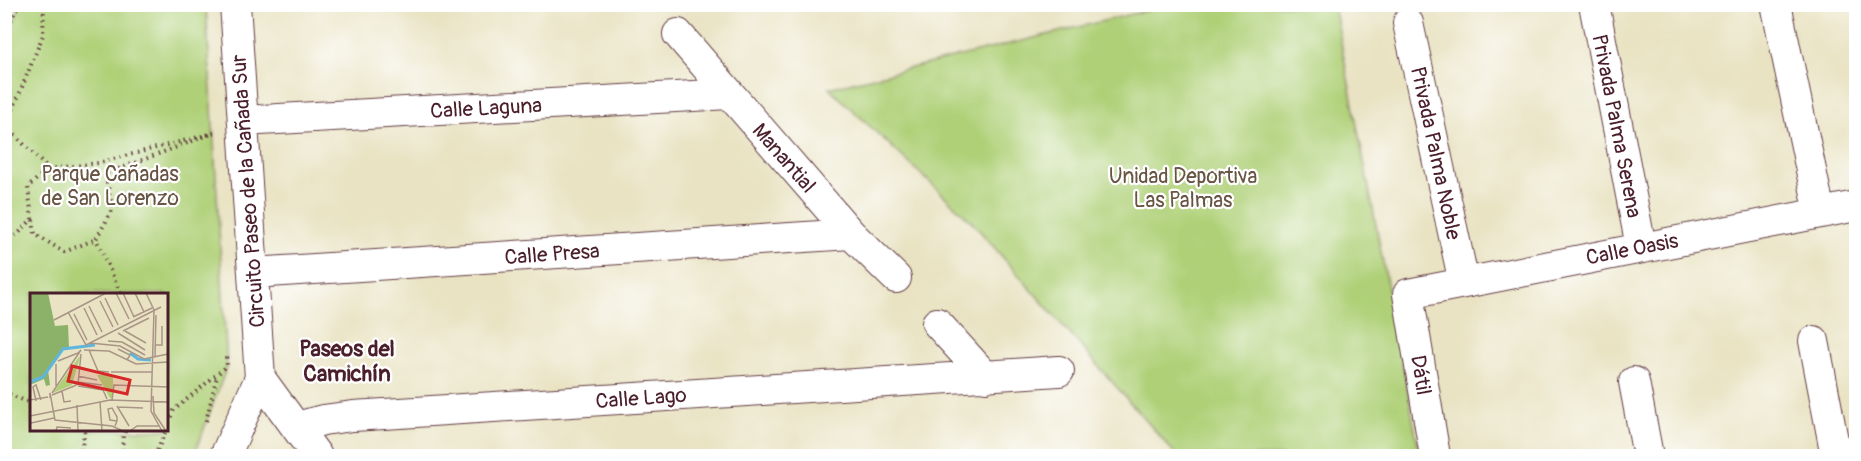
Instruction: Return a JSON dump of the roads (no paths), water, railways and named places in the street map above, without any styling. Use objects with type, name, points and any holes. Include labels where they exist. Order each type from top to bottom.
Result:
[{"type":"street","name":"Circuito Paseo de la Cañada Sur","points":[[235,4],[260,378]]},
{"type":"street","name":"Privada Palma Serena","points":[[1594,4],[1641,247]]},
{"type":"street","points":[[1776,4],[1820,213]]},
{"type":"street","name":"Privada Palma Noble","points":[[1408,22],[1464,283]]},
{"type":"street","name":"Manantial","points":[[678,34],[851,234],[896,278]]},
{"type":"street","name":"Calle Laguna","points":[[244,121],[729,94]]},
{"type":"street","name":"Calle Oasis","points":[[1408,294],[1857,206]]},
{"type":"street","name":"Calle Presa","points":[[253,273],[851,234]]},
{"type":"street","name":"Dátil","points":[[1408,294],[1435,456]]},
{"type":"street","points":[[937,323],[986,377]]},
{"type":"street","points":[[1814,341],[1836,456]]},
{"type":"street","name":"Calle Lago","points":[[297,427],[323,420],[353,416],[1059,371]]},
{"type":"street","points":[[225,456],[260,378],[317,456]]},
{"type":"street","points":[[1634,382],[1648,456]]},
{"type":"district","name":"Paseos del Camichín","points":[[347,360]]},
{"type":"park label","name":"Parque Cañadas de San Lorenzo","points":[[110,186]]},
{"type":"park label","name":"Unidad Deportiva Las Palmas","points":[[1183,188]]}]
